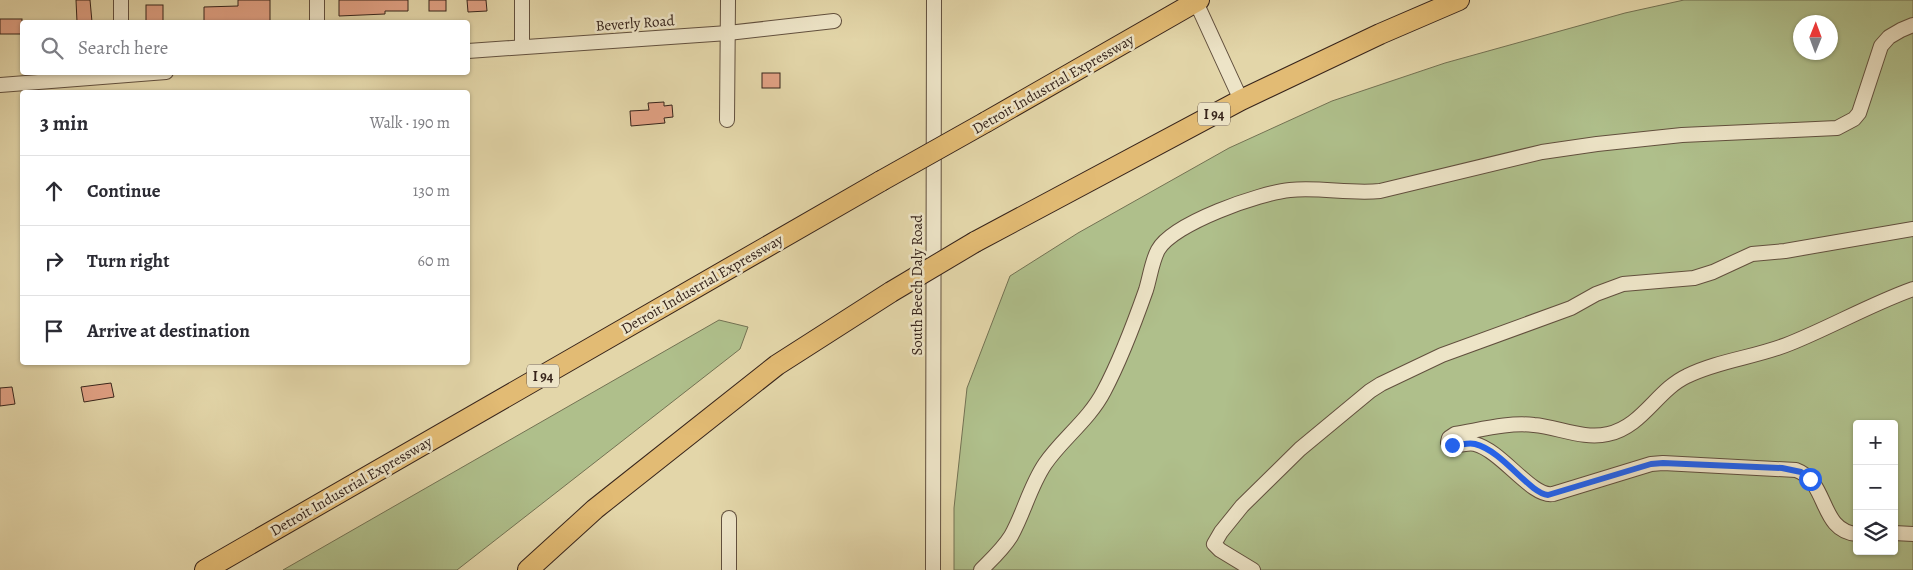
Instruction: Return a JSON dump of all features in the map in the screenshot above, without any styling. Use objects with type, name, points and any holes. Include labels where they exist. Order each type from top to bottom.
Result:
[{"type":"highway","name":"I 94","points":[[528,570],[595,509],[778,365],[891,292],[975,242],[1241,100],[1380,34],[1459,0]]},
{"type":"highway","name":"Detroit Industrial Expressway","points":[[205,570],[1198,1]]},
{"type":"street","points":[[120,0],[121,20]]},
{"type":"street","points":[[317,0],[317,20]]},
{"type":"street","points":[[522,0],[522,47]]},
{"type":"street","points":[[727,120],[728,0]]},
{"type":"street","name":"South Beech Daly Road","points":[[933,570],[934,0]]},
{"type":"street","points":[[1198,1],[1241,100]]},
{"type":"street","name":"Beverly Road","points":[[470,51],[728,33],[834,21]]},
{"type":"street","points":[[981,570],[995,556],[1011,535],[1046,463],[1080,425],[1104,392],[1133,325],[1158,249],[1180,229],[1224,208],[1286,190],[1380,191],[1542,152],[1652,137],[1837,128],[1854,119],[1859,113],[1881,46],[1889,37],[1913,25]]},
{"type":"street","points":[[0,85],[110,75]]},
{"type":"street","points":[[1253,570],[1220,550],[1214,544],[1221,532],[1242,506],[1300,449],[1354,403],[1381,384],[1442,355],[1571,308],[1596,294],[1623,284],[1694,278],[1713,272],[1752,254],[1785,251],[1913,229]]},
{"type":"street","points":[[1853,534],[1837,528],[1813,484],[1801,472],[1796,470],[1651,464],[1548,495],[1539,492],[1508,463],[1493,453],[1476,444],[1452,445],[1448,442],[1449,438],[1455,434],[1526,424],[1583,434],[1609,434],[1623,429],[1637,419],[1676,382],[1686,376],[1791,343],[1879,302],[1913,289]]},
{"type":"street","points":[[729,518],[729,570]]},
{"type":"street","points":[[1898,533],[1913,534]]},
{"type":"green space","points":[[1684,0],[1913,0],[1913,570],[954,570],[954,508],[967,388],[1010,276],[1078,233],[1229,148],[1332,101],[1445,63],[1625,13]]},
{"type":"green space","points":[[719,320],[748,327],[740,349],[457,570],[283,570]]},
{"type":"building","points":[[76,0],[90,0],[92,20],[77,20]]},
{"type":"building","points":[[238,0],[270,0],[270,20],[204,20],[204,7],[238,6]]},
{"type":"building","points":[[339,0],[408,0],[408,11],[385,11],[385,14],[339,16]]},
{"type":"building","points":[[429,0],[446,0],[446,11],[429,11]]},
{"type":"building","points":[[467,0],[486,0],[487,11],[468,12]]},
{"type":"building","points":[[146,5],[163,5],[163,20],[146,20]]},
{"type":"building","points":[[0,19],[22,19],[20,20],[20,34],[0,34]]},
{"type":"building","points":[[762,73],[780,73],[780,88],[762,88]]},
{"type":"building","points":[[664,102],[664,106],[672,105],[673,117],[664,118],[665,123],[631,126],[630,111],[649,110],[648,103]]},
{"type":"building","points":[[111,383],[114,397],[84,402],[81,387]]},
{"type":"building","points":[[12,387],[15,404],[0,406],[0,388]]},
{"type":"route","points":[[1452,445],[1476,444],[1483,447],[1508,463],[1544,495],[1553,494],[1651,464],[1663,463],[1782,468],[1796,470],[1810,479]]}]
